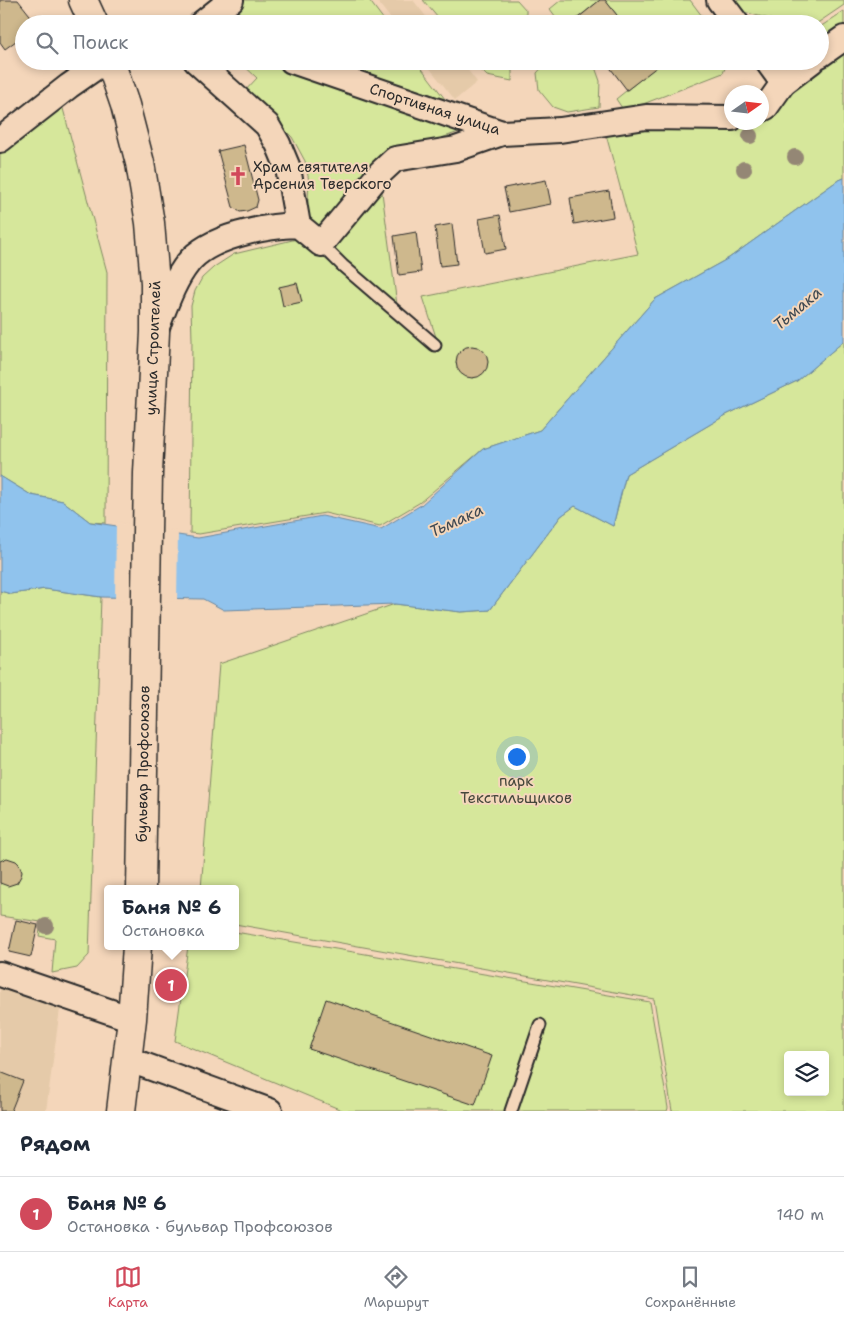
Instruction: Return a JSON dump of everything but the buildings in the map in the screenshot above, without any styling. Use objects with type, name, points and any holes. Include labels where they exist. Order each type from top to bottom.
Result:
[{"type":"main road","points":[[83,0],[90,15]]},
{"type":"main road","name":"улица Строителей","points":[[113,70],[128,116],[145,187],[155,271],[155,332],[148,473],[145,640]]},
{"type":"main road","name":"бульвар Профсоюзов","points":[[141,885],[145,640]]},
{"type":"main road","points":[[121,1111],[132,1019],[136,950]]},
{"type":"street","points":[[216,15],[231,0]]},
{"type":"street","points":[[719,0],[730,15]]},
{"type":"street","points":[[829,49],[844,38]]},
{"type":"street","points":[[0,140],[69,86],[93,70]]},
{"type":"street","points":[[206,70],[267,126],[278,144],[288,168],[298,225],[321,244],[381,172],[395,159],[456,149],[502,133]]},
{"type":"street","name":"Спортивная улица","points":[[318,70],[502,133],[560,130],[646,116],[724,119]]},
{"type":"street","points":[[774,70],[783,83]]},
{"type":"street","points":[[769,103],[783,83],[800,70]]},
{"type":"street","points":[[155,332],[173,289],[188,263],[203,250],[231,237],[277,226],[298,225]]},
{"type":"street","points":[[0,974],[132,1019]]},
{"type":"street","points":[[127,1059],[240,1105],[270,1111]]},
{"type":"lane","points":[[321,244],[343,266],[435,345]]},
{"type":"lane","points":[[511,1111],[540,1025]]},
{"type":"shaded area","points":[[376,0],[413,0],[425,15],[388,15]]},
{"type":"shaded area","points":[[431,70],[468,70],[477,82],[455,100]]},
{"type":"shaded area","points":[[0,988],[60,1009],[46,1111],[0,1111]]},
{"type":"green space","points":[[245,0],[369,0],[380,15],[226,15]]},
{"type":"green space","points":[[423,0],[517,0],[526,10],[526,15],[436,15]]},
{"type":"green space","points":[[561,0],[600,0],[581,15],[554,15],[550,9]]},
{"type":"green space","points":[[605,0],[690,0],[701,15],[617,15]]},
{"type":"green space","points":[[734,0],[844,0],[844,5],[829,15],[755,15],[744,12]]},
{"type":"green space","points":[[844,11],[844,178],[837,181],[729,258],[655,299],[540,430],[483,449],[419,503],[380,526],[325,513],[199,534],[190,533],[191,306],[195,291],[202,278],[214,267],[234,254],[301,238],[426,345],[436,337],[423,297],[638,254],[604,127],[724,123],[724,130],[769,130],[770,70],[829,70],[829,21]]},
{"type":"green space","points":[[249,70],[293,70],[473,127],[390,156],[344,209],[318,225],[307,218],[309,181],[305,161],[292,137],[244,92],[257,78]]},
{"type":"green space","points":[[356,70],[423,70],[445,99]]},
{"type":"green space","points":[[481,70],[512,70],[512,81],[487,76]]},
{"type":"green space","points":[[540,70],[596,70],[600,81],[599,107],[567,112],[553,107],[539,90],[537,73]]},
{"type":"green space","points":[[652,70],[724,70],[723,73],[643,104],[622,108],[616,99]]},
{"type":"green space","points":[[62,105],[107,272],[106,523],[90,522],[63,501],[31,495],[0,476],[0,154]]},
{"type":"green space","points":[[381,185],[397,305],[325,242]]},
{"type":"green space","name":"парк Текстильщиков","points":[[844,341],[844,1111],[672,1111],[654,999],[239,925],[239,885],[201,885],[219,664],[395,604],[461,612],[490,610],[561,516],[575,506],[613,526],[626,474],[726,415],[797,381]]},
{"type":"green space","points":[[45,589],[101,597],[89,955],[77,968],[52,973],[55,939],[39,936],[41,922],[0,916],[0,591],[11,594]]},
{"type":"green space","points":[[239,933],[650,1002],[668,1108],[667,1111],[344,1111],[175,1041],[187,950],[239,950]]},
{"type":"water","name":"Тьмака","points":[[844,178],[844,341],[797,381],[726,415],[626,474],[613,526],[575,506],[561,516],[490,610],[461,612],[395,604],[224,610],[203,599],[101,597],[45,589],[11,594],[0,591],[0,476],[31,495],[63,501],[90,522],[198,538],[322,516],[381,529],[421,505],[483,449],[540,430],[655,299],[729,258],[837,181]]},
{"type":"pier","points":[[116,522],[178,532],[177,601],[115,600]]},
{"type":"place","name":"Храм святителя Арсения Тверского","points":[[238,176]]},
{"type":"place","name":"Баня № 6","points":[[171,985]]}]
